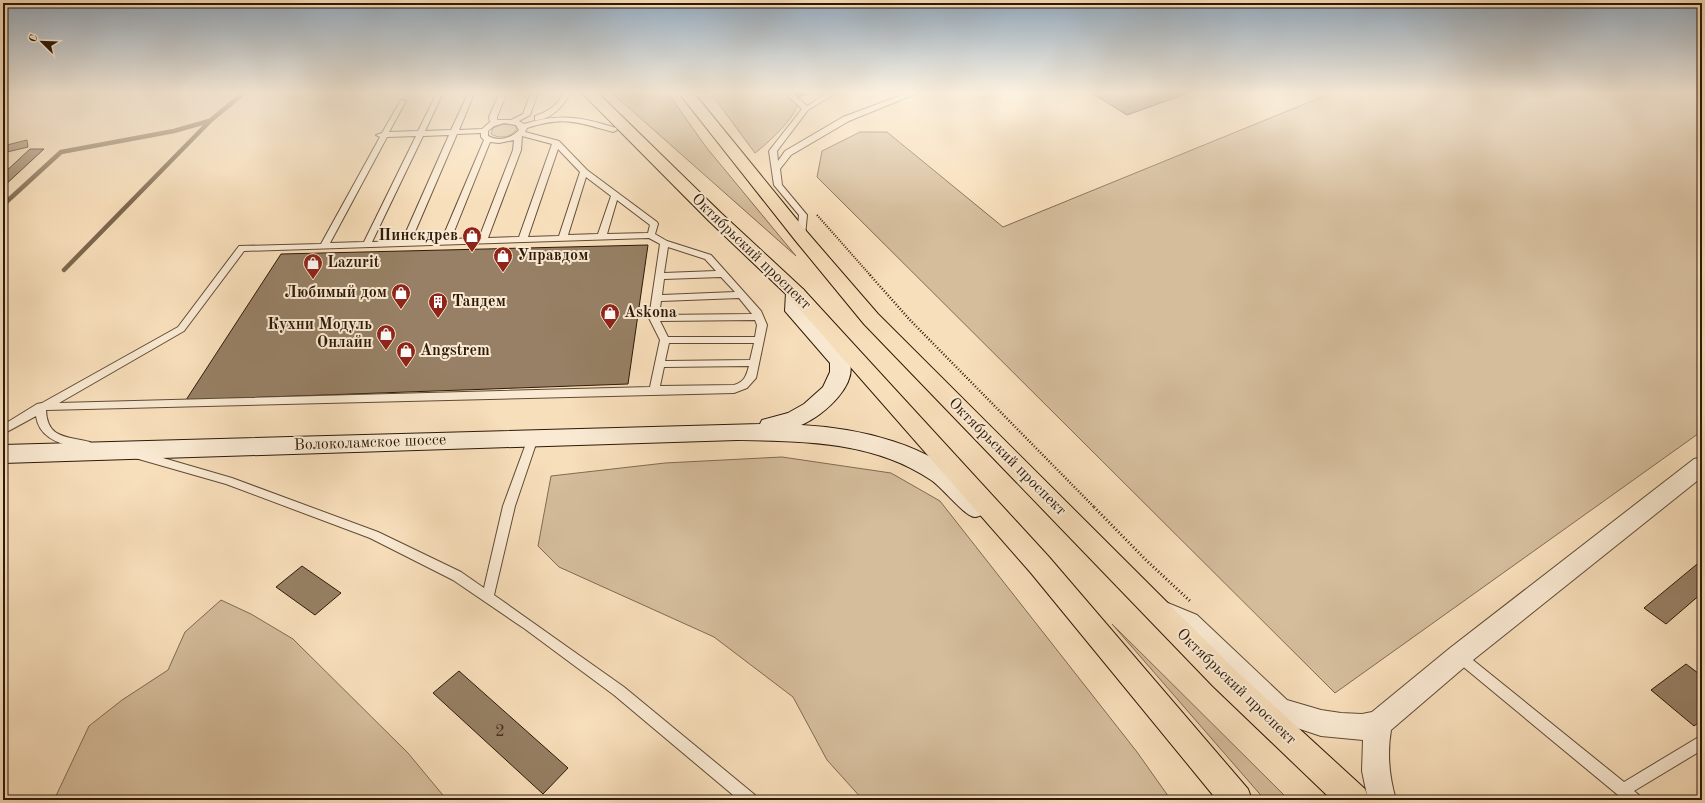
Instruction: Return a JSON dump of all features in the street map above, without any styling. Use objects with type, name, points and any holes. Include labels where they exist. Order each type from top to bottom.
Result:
[{"type":"main road","name":"Октябрьский проспект","points":[[626,129],[715,217],[796,293],[1040,565],[1237,800]]},
{"type":"main road","name":"Октябрьский проспект","points":[[715,129],[801,236],[871,319],[1223,677],[1354,800]]},
{"type":"main road","points":[[613,130],[621,138],[647,150]]},
{"type":"main road","name":"Волоколамское шоссе","points":[[737,432],[776,425],[804,415],[826,398],[839,379],[841,372],[840,361],[795,311],[796,293]]},
{"type":"main road","name":"Волоколамское шоссе","points":[[3,454],[737,432],[804,433],[843,437],[868,442],[899,453],[934,470],[949,481],[1000,535],[1040,565]]},
{"type":"street","points":[[1157,610],[1188,622],[1279,710],[1321,723],[1341,726],[1362,727],[1379,723],[1459,656],[1702,465]]},
{"type":"street","points":[[1379,723],[1374,753],[1374,769],[1382,800]]},
{"type":"lane","points":[[324,246],[385,129]]},
{"type":"lane","points":[[367,244],[421,129]]},
{"type":"lane","points":[[446,241],[486,135],[490,129]]},
{"type":"lane","points":[[381,135],[455,132],[486,135],[502,140],[517,129]]},
{"type":"lane","points":[[483,240],[517,150],[519,129]]},
{"type":"lane","points":[[523,129],[556,143],[584,172],[654,224],[652,235]]},
{"type":"lane","points":[[790,129],[773,151],[778,185],[803,215],[801,236]]},
{"type":"lane","points":[[776,169],[788,153],[828,129]]},
{"type":"lane","points":[[406,242],[455,132]]},
{"type":"lane","points":[[523,238],[556,143]]},
{"type":"lane","points":[[563,237],[584,172]]},
{"type":"lane","points":[[602,236],[615,195]]},
{"type":"lane","points":[[3,430],[41,407],[181,329],[242,248],[652,235],[664,243],[708,257],[756,311],[762,325],[751,378],[744,386],[734,389],[41,407]]},
{"type":"lane","points":[[654,390],[664,340],[654,318],[664,243]]},
{"type":"lane","points":[[659,276],[723,274]]},
{"type":"lane","points":[[656,298],[742,295]]},
{"type":"lane","points":[[654,318],[758,317]]},
{"type":"lane","points":[[664,340],[759,340]]},
{"type":"lane","points":[[660,364],[754,363]]},
{"type":"lane","points":[[41,407],[40,417],[46,432],[64,441],[121,451],[228,481],[374,535],[457,576],[529,624],[619,691],[750,800]]},
{"type":"lane","points":[[488,597],[509,506],[533,438]]},
{"type":"lane","points":[[1459,656],[1634,800]]},
{"type":"lane","points":[[1622,790],[1702,742]]},
{"type":"path","points":[[812,210],[910,320],[1147,560],[1193,603]]},
{"type":"shaded area","points":[[493,129],[516,129],[512,134],[506,137],[498,137],[491,134]]},
{"type":"shaded area","points":[[653,129],[694,129],[706,147],[796,256]]},
{"type":"shaded area","points":[[738,129],[781,129],[774,137],[755,153]]},
{"type":"shaded area","points":[[1242,129],[1702,129],[1702,431],[1335,693],[817,177],[822,151],[860,132],[887,132],[1003,227]]},
{"type":"shaded area","points":[[782,457],[891,473],[940,501],[1137,752],[1171,800],[863,800],[827,760],[793,697],[714,637],[559,567],[538,546],[551,476],[665,463]]},
{"type":"shaded area","points":[[221,600],[251,614],[293,639],[408,753],[447,800],[54,800],[89,726],[122,700],[168,670],[185,632]]},
{"type":"shaded area","points":[[1112,624],[1289,800],[1265,800]]},
{"type":"building","points":[[27,140],[28,147],[3,153],[3,146]]},
{"type":"building","points":[[30,149],[44,149],[3,187],[3,174]]},
{"type":"building","name":"Тандем","points":[[648,245],[628,384],[186,400],[281,254]]},
{"type":"building","points":[[1702,560],[1702,593],[1666,624],[1644,608]]},
{"type":"building","points":[[302,566],[341,593],[315,615],[276,587]]},
{"type":"building","points":[[1686,664],[1702,676],[1702,720],[1694,726],[1651,690]]},
{"type":"building","points":[[459,671],[568,768],[543,794],[433,693]]},
{"type":"waterway","points":[[3,205],[61,152],[179,129]]},
{"type":"waterway","points":[[64,270],[202,129]]},
{"type":"place","name":"Пинскдрев","points":[[472,253]]},
{"type":"place","name":"Управдом","points":[[503,273]]},
{"type":"place","name":"Lazurit","points":[[313,280]]},
{"type":"place","name":"Любимый дом","points":[[401,310]]},
{"type":"place","name":"Тандем","points":[[438,319]]},
{"type":"place","name":"Askona","points":[[610,330]]},
{"type":"place","name":"Кухни Модуль Онлайн","points":[[386,351]]},
{"type":"place","name":"Angstrem","points":[[406,368]]}]
